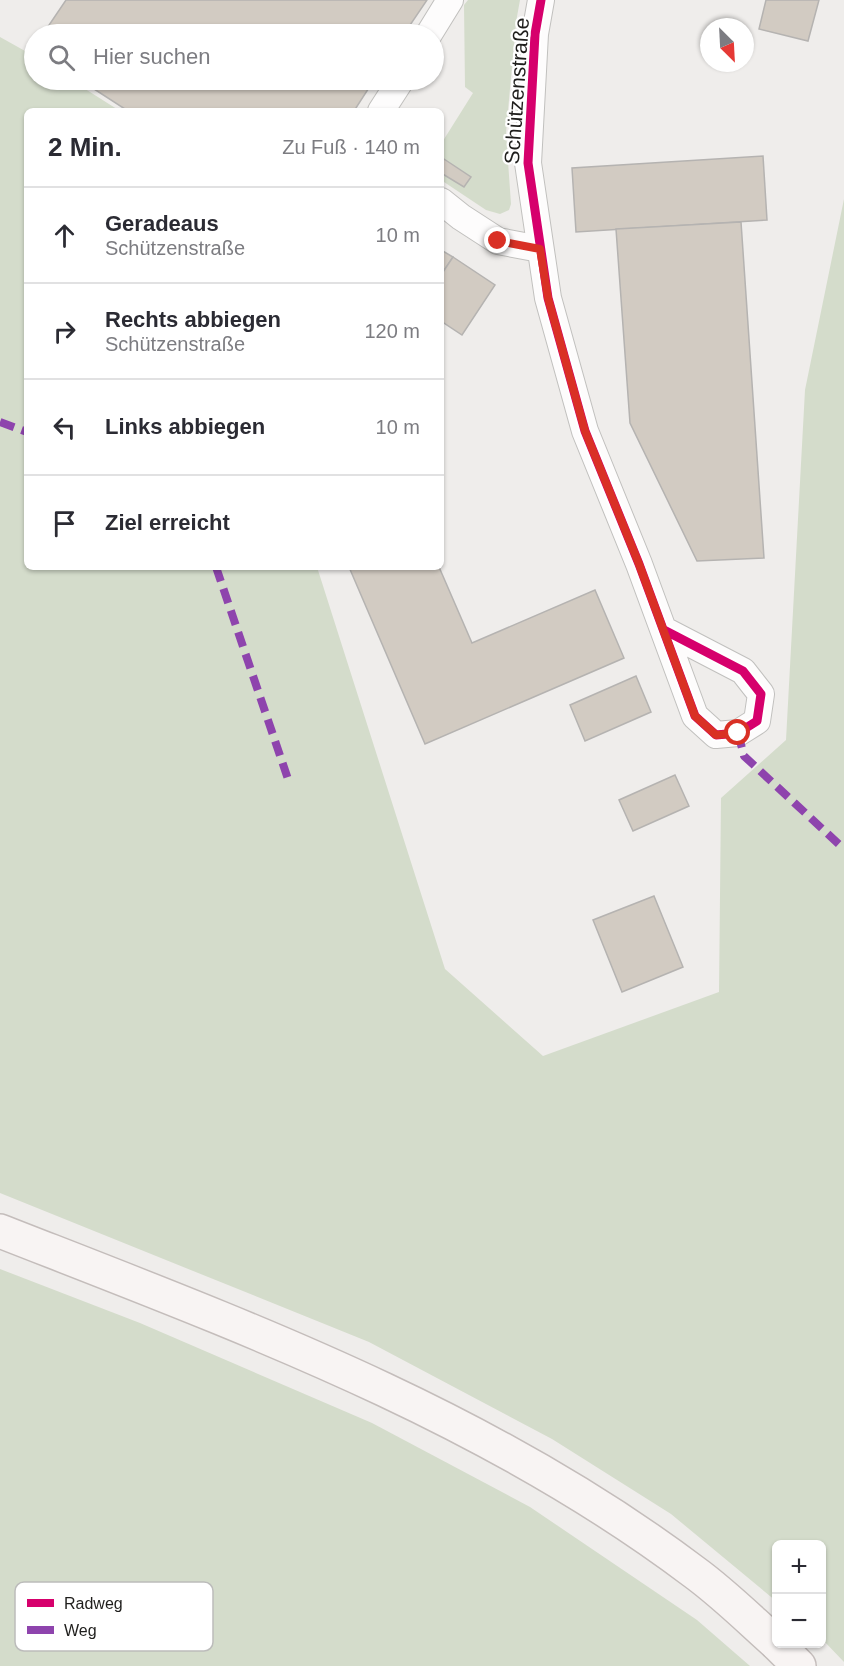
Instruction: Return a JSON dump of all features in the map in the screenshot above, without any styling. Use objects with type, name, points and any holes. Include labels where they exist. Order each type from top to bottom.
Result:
[{"type":"main road","points":[[0,1231],[232,1322],[397,1395],[497,1445],[597,1505],[695,1572],[772,1639]]},
{"type":"main road","points":[[782,1648],[799,1666]]},
{"type":"street","points":[[435,24],[450,0]]},
{"type":"street","name":"Schützenstraße","points":[[541,0],[535,34],[528,163],[548,298],[585,431],[664,630]]},
{"type":"street","points":[[383,108],[395,90]]},
{"type":"street","points":[[444,203],[498,241],[540,249]]},
{"type":"green space","points":[[468,0],[520,0],[506,133],[511,204],[509,210],[500,214],[486,210],[444,182],[444,139],[473,93],[465,87],[464,5]]},
{"type":"green space","points":[[0,37],[24,50],[24,90],[87,90],[115,108],[24,108],[24,570],[318,570],[445,969],[543,1056],[719,992],[721,798],[786,740],[805,390],[844,199],[844,1662],[826,1643],[826,1540],[772,1540],[772,1598],[671,1514],[552,1439],[369,1342],[0,1193]]},
{"type":"green space","points":[[0,1269],[140,1323],[372,1423],[530,1507],[697,1620],[750,1666],[0,1666]]},
{"type":"building","points":[[66,0],[427,0],[411,24],[50,24]]},
{"type":"building","points":[[766,0],[819,0],[808,41],[759,29]]},
{"type":"building","points":[[95,90],[368,90],[356,108],[123,108]]},
{"type":"building","points":[[763,156],[767,220],[576,232],[572,168]]},
{"type":"building","points":[[444,159],[471,177],[464,187],[444,175]]},
{"type":"building","points":[[741,222],[764,558],[697,561],[630,423],[616,229]]},
{"type":"building","points":[[444,252],[453,257],[444,270]]},
{"type":"building","points":[[453,257],[495,285],[462,335],[444,323],[444,270]]},
{"type":"building","points":[[350,570],[440,570],[472,643],[595,590],[624,658],[425,744]]},
{"type":"building","points":[[636,676],[651,712],[585,741],[570,705]]},
{"type":"building","points":[[675,775],[689,806],[633,831],[619,800]]},
{"type":"building","points":[[654,896],[683,967],[622,992],[593,920]]},
{"type":"marked path","points":[[0,422],[24,431]]},
{"type":"marked path","points":[[217,570],[288,779]]},
{"type":"marked path","points":[[738,733],[744,756],[844,849]]},
{"type":"cycle path","points":[[541,0],[535,34],[528,163],[548,298],[585,431],[639,564],[695,716],[716,735],[738,733],[757,721],[761,694],[743,671],[664,630]]},
{"type":"route","points":[[498,241],[540,249],[548,298],[585,431],[639,564],[695,716],[716,735],[738,733]]}]
